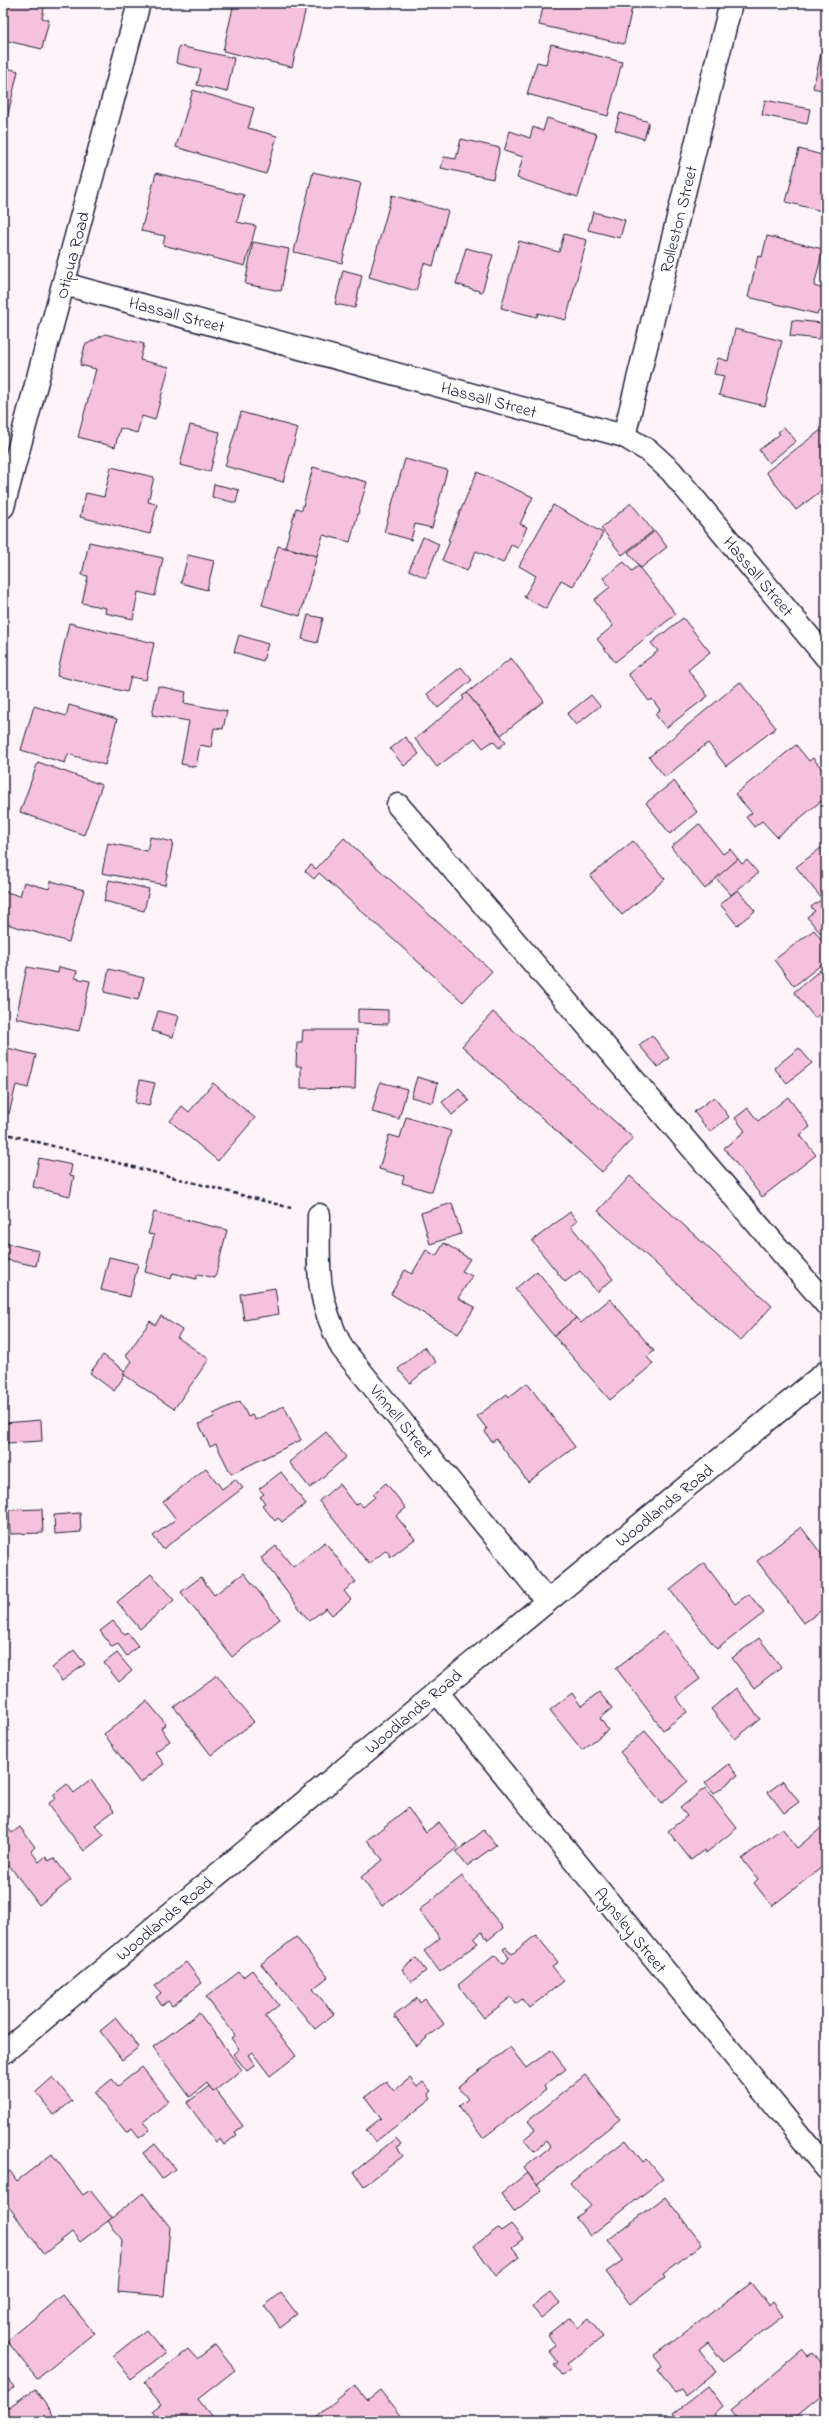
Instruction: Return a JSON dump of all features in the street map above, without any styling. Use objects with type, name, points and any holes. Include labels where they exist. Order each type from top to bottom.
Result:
[{"type":"street","name":"Otipua Road","points":[[3,507],[10,455],[64,284],[139,3]]},
{"type":"street","name":"Rolleston Street","points":[[624,436],[731,3]]},
{"type":"street","name":"Hassall Street","points":[[64,284],[624,436],[649,452],[671,470],[826,657]]},
{"type":"street","points":[[398,805],[826,1304]]},
{"type":"street","name":"Vinnell Street","points":[[319,1216],[318,1269],[321,1295],[331,1325],[342,1348],[547,1601]]},
{"type":"street","name":"Woodlands Road","points":[[3,2053],[437,1692],[826,1372]]},
{"type":"street","name":"Aynsley Street","points":[[437,1692],[826,2168]]},
{"type":"path","points":[[3,1133],[319,1216]]},
{"type":"building","points":[[3,3],[45,3],[42,18],[49,20],[42,49],[3,40]]},
{"type":"building","points":[[234,3],[307,3],[292,67],[223,51]]},
{"type":"building","points":[[544,3],[633,3],[624,44],[539,25]]},
{"type":"building","points":[[551,44],[622,62],[608,116],[527,94],[537,62],[546,64]]},
{"type":"building","points":[[179,46],[234,58],[227,92],[197,85],[201,69],[176,63]]},
{"type":"building","points":[[822,49],[826,50],[826,91],[813,88]]},
{"type":"building","points":[[3,67],[18,71],[6,123],[3,123]]},
{"type":"building","points":[[193,90],[254,108],[248,128],[277,136],[266,174],[176,147]]},
{"type":"building","points":[[765,100],[810,109],[807,124],[762,115]]},
{"type":"building","points":[[620,113],[649,122],[644,139],[615,130]]},
{"type":"building","points":[[547,118],[597,134],[578,197],[517,178],[523,157],[504,151],[510,131],[530,138],[533,127],[543,131]]},
{"type":"building","points":[[461,139],[500,148],[493,179],[441,168],[444,157],[456,159]]},
{"type":"building","points":[[799,149],[826,156],[826,212],[786,202]]},
{"type":"building","points":[[313,172],[361,183],[342,263],[294,252]]},
{"type":"building","points":[[156,173],[244,195],[237,222],[256,226],[245,266],[163,245],[165,236],[141,231]]},
{"type":"building","points":[[392,195],[448,211],[433,266],[424,263],[416,291],[369,277]]},
{"type":"building","points":[[593,212],[625,220],[620,238],[588,230]]},
{"type":"building","points":[[564,234],[587,240],[566,320],[538,313],[537,317],[501,308],[519,241],[559,252]]},
{"type":"building","points":[[767,236],[823,249],[814,286],[823,289],[822,293],[826,294],[826,313],[818,311],[817,314],[748,297],[758,256],[762,257]]},
{"type":"building","points":[[253,242],[289,249],[281,291],[245,284]]},
{"type":"building","points":[[466,248],[493,255],[482,292],[456,284]]},
{"type":"building","points":[[343,270],[362,275],[355,308],[335,304]]},
{"type":"building","points":[[792,320],[822,323],[820,339],[790,336]]},
{"type":"building","points":[[735,329],[782,341],[765,406],[719,395],[724,376],[714,374],[718,358],[728,361]]},
{"type":"building","points":[[105,334],[144,344],[140,360],[169,367],[155,420],[142,416],[137,433],[120,428],[115,447],[78,437],[96,369],[80,365],[85,345]]},
{"type":"building","points":[[241,412],[298,428],[283,482],[225,466]]},
{"type":"building","points":[[190,425],[220,432],[210,472],[180,465]]},
{"type":"building","points":[[784,427],[796,441],[769,463],[759,450],[780,434],[778,432]]},
{"type":"building","points":[[821,430],[826,436],[826,487],[796,510],[766,472]]},
{"type":"building","points":[[405,459],[447,470],[432,528],[415,524],[411,540],[384,532]]},
{"type":"building","points":[[111,467],[154,477],[148,502],[157,504],[150,534],[80,517],[86,493],[104,497]]},
{"type":"building","points":[[313,467],[367,482],[350,542],[323,535],[317,556],[285,547],[296,508],[302,510]]},
{"type":"building","points":[[477,472],[533,497],[520,524],[527,527],[518,548],[511,545],[503,563],[476,551],[467,571],[442,560],[450,541],[448,540]]},
{"type":"building","points":[[214,484],[239,490],[236,503],[212,497]]},
{"type":"building","points":[[631,503],[653,531],[622,555],[601,528]]},
{"type":"building","points":[[553,505],[603,533],[573,586],[561,580],[546,609],[524,597],[536,576],[519,566]]},
{"type":"building","points":[[655,531],[667,547],[641,568],[628,552]]},
{"type":"building","points":[[423,537],[439,544],[426,578],[409,570]]},
{"type":"building","points":[[89,542],[163,558],[155,596],[138,592],[133,619],[105,613],[106,608],[82,603],[88,576],[82,575]]},
{"type":"building","points":[[278,546],[317,556],[300,616],[262,605]]},
{"type":"building","points":[[188,555],[214,561],[207,590],[181,583]]},
{"type":"building","points":[[624,562],[632,571],[638,566],[676,614],[615,662],[597,639],[613,626],[594,600],[610,587],[603,578]]},
{"type":"building","points":[[308,615],[323,618],[317,643],[302,639]]},
{"type":"building","points":[[683,618],[710,652],[688,670],[708,696],[666,728],[655,714],[660,710],[652,699],[649,701],[628,674],[658,651],[651,643]]},
{"type":"building","points":[[69,623],[154,643],[146,680],[131,677],[127,692],[57,676]]},
{"type":"building","points":[[239,635],[268,644],[263,661],[234,652]]},
{"type":"building","points":[[511,658],[544,701],[501,735],[467,693]]},
{"type":"building","points":[[461,667],[472,680],[438,708],[427,694]]},
{"type":"building","points":[[740,682],[776,728],[726,766],[708,743],[665,777],[649,757]]},
{"type":"building","points":[[158,686],[186,692],[184,703],[227,711],[223,729],[214,728],[211,747],[200,745],[196,767],[181,764],[189,721],[152,715]]},
{"type":"building","points":[[467,693],[506,742],[499,748],[493,741],[483,748],[475,738],[437,767],[415,739],[464,699],[462,696]]},
{"type":"building","points":[[591,695],[600,706],[576,725],[567,714]]},
{"type":"building","points":[[69,705],[117,719],[105,765],[68,754],[65,763],[21,750],[34,706],[66,716]]},
{"type":"building","points":[[405,737],[419,754],[404,766],[390,749]]},
{"type":"building","points":[[796,745],[809,761],[813,758],[826,774],[826,797],[777,837],[762,821],[754,827],[746,817],[752,813],[735,794]]},
{"type":"building","points":[[38,762],[102,785],[84,835],[20,812]]},
{"type":"building","points":[[674,781],[697,812],[670,834],[646,803]]},
{"type":"building","points":[[699,824],[723,854],[730,849],[738,859],[705,889],[671,847]]},
{"type":"building","points":[[150,837],[173,842],[165,885],[102,873],[108,843],[147,851]]},
{"type":"building","points":[[344,838],[492,971],[463,1002],[319,873],[314,879],[305,871],[311,865],[316,869]]},
{"type":"building","points":[[633,841],[665,879],[622,915],[590,876]]},
{"type":"building","points":[[821,848],[826,853],[826,931],[822,935],[807,917],[815,911],[811,907],[822,899],[796,867]]},
{"type":"building","points":[[738,859],[742,864],[747,860],[758,873],[731,895],[716,878]]},
{"type":"building","points":[[109,880],[149,889],[144,911],[104,901]]},
{"type":"building","points":[[51,881],[84,890],[69,942],[3,923],[3,891],[20,896],[24,882],[49,889]]},
{"type":"building","points":[[738,890],[755,911],[737,925],[720,904]]},
{"type":"building","points":[[814,930],[826,946],[826,961],[794,986],[774,960]]},
{"type":"building","points":[[826,965],[826,1009],[815,1018],[794,992]]},
{"type":"building","points":[[27,967],[58,973],[59,967],[77,971],[75,978],[90,981],[79,1031],[16,1018]]},
{"type":"building","points":[[109,969],[144,978],[138,1000],[104,992]]},
{"type":"building","points":[[358,1009],[388,1010],[388,1024],[358,1023]]},
{"type":"building","points":[[158,1011],[179,1016],[173,1037],[152,1031]]},
{"type":"building","points":[[493,1012],[633,1138],[602,1172],[462,1046]]},
{"type":"building","points":[[303,1030],[357,1030],[355,1089],[301,1088],[301,1066],[296,1066],[297,1042],[302,1042]]},
{"type":"building","points":[[652,1035],[669,1058],[658,1067],[639,1045]]},
{"type":"building","points":[[3,1047],[36,1055],[28,1088],[16,1085],[9,1114],[3,1112]]},
{"type":"building","points":[[799,1048],[812,1063],[787,1083],[774,1068]]},
{"type":"building","points":[[417,1077],[438,1083],[433,1103],[411,1097]]},
{"type":"building","points":[[140,1080],[155,1083],[149,1106],[135,1103]]},
{"type":"building","points":[[380,1082],[407,1089],[399,1119],[372,1112]]},
{"type":"building","points":[[213,1083],[255,1118],[218,1161],[170,1121],[182,1106],[189,1112]]},
{"type":"building","points":[[459,1088],[469,1101],[452,1115],[442,1102]]},
{"type":"building","points":[[714,1097],[729,1117],[710,1132],[694,1112]]},
{"type":"building","points":[[788,1097],[810,1127],[800,1135],[816,1155],[762,1197],[724,1148],[745,1131],[735,1118],[748,1108],[758,1121]]},
{"type":"building","points":[[406,1117],[451,1131],[432,1192],[402,1183],[404,1176],[379,1169],[389,1135],[400,1138]]},
{"type":"building","points":[[39,1158],[72,1165],[70,1175],[74,1176],[70,1196],[33,1187]]},
{"type":"building","points":[[630,1176],[772,1306],[740,1341],[598,1211]]},
{"type":"building","points":[[452,1203],[461,1234],[430,1244],[421,1213]]},
{"type":"building","points":[[154,1212],[227,1230],[215,1278],[198,1274],[196,1279],[173,1273],[171,1279],[145,1272],[154,1235],[148,1234]]},
{"type":"building","points":[[570,1212],[577,1221],[571,1226],[613,1279],[597,1292],[580,1271],[565,1282],[532,1241]]},
{"type":"building","points":[[5,1243],[39,1251],[36,1266],[3,1259]]},
{"type":"building","points":[[444,1243],[470,1259],[462,1271],[472,1276],[458,1298],[475,1307],[458,1334],[391,1294],[405,1270],[412,1274],[426,1250],[436,1256]]},
{"type":"building","points":[[109,1257],[138,1264],[130,1297],[101,1290]]},
{"type":"building","points":[[537,1271],[576,1318],[554,1336],[515,1289]]},
{"type":"building","points":[[275,1288],[279,1314],[244,1320],[240,1294]]},
{"type":"building","points":[[610,1299],[654,1351],[647,1357],[653,1364],[610,1400],[554,1336],[576,1318],[581,1323]]},
{"type":"building","points":[[161,1316],[182,1330],[177,1337],[209,1359],[174,1409],[123,1374],[132,1361],[126,1356],[150,1321],[155,1325]]},
{"type":"building","points":[[424,1347],[436,1362],[410,1383],[398,1369]]},
{"type":"building","points":[[103,1355],[125,1371],[123,1374],[125,1375],[114,1391],[90,1373]]},
{"type":"building","points":[[527,1383],[575,1447],[528,1482],[496,1439],[492,1442],[485,1432],[487,1429],[477,1416],[507,1394],[509,1397]]},
{"type":"building","points":[[240,1401],[248,1417],[252,1415],[255,1420],[284,1406],[301,1440],[231,1474],[216,1444],[210,1447],[199,1424],[214,1417],[213,1414]]},
{"type":"building","points":[[41,1420],[42,1441],[6,1443],[4,1423]]},
{"type":"building","points":[[326,1432],[346,1457],[310,1488],[289,1462]]},
{"type":"building","points":[[206,1468],[222,1489],[235,1479],[243,1488],[163,1549],[153,1536],[176,1519],[163,1502]]},
{"type":"building","points":[[281,1472],[306,1504],[282,1522],[278,1518],[275,1521],[262,1505],[265,1503],[260,1497],[264,1494],[259,1489]]},
{"type":"building","points":[[826,1480],[826,1490],[821,1484]]},
{"type":"building","points":[[386,1483],[406,1508],[396,1516],[415,1539],[391,1557],[386,1550],[369,1564],[319,1501],[339,1484],[355,1505],[359,1502],[363,1507],[375,1497],[373,1494]]},
{"type":"building","points":[[42,1509],[43,1533],[10,1534],[9,1510]]},
{"type":"building","points":[[80,1513],[81,1532],[55,1534],[54,1515]]},
{"type":"building","points":[[801,1527],[826,1560],[826,1613],[823,1609],[804,1623],[757,1561]]},
{"type":"building","points":[[325,1542],[356,1582],[344,1591],[351,1600],[332,1615],[326,1608],[309,1621],[261,1558],[276,1546],[293,1567]]},
{"type":"building","points":[[704,1563],[735,1604],[749,1594],[764,1613],[717,1649],[670,1590]]},
{"type":"building","points":[[244,1573],[280,1619],[232,1657],[181,1592],[201,1577],[214,1595]]},
{"type":"building","points":[[151,1574],[174,1600],[140,1629],[117,1602]]},
{"type":"building","points":[[113,1621],[125,1635],[128,1633],[138,1646],[127,1656],[118,1644],[112,1647],[100,1631]]},
{"type":"building","points":[[664,1631],[700,1679],[676,1697],[687,1712],[663,1730],[616,1668]]},
{"type":"building","points":[[759,1638],[781,1667],[754,1688],[732,1658]]},
{"type":"building","points":[[74,1650],[85,1664],[62,1681],[52,1668]]},
{"type":"building","points":[[117,1653],[132,1671],[119,1682],[104,1663]]},
{"type":"building","points":[[217,1675],[254,1722],[211,1755],[174,1707]]},
{"type":"building","points":[[736,1688],[760,1719],[735,1739],[711,1709]]},
{"type":"building","points":[[599,1692],[612,1708],[600,1718],[608,1730],[582,1750],[550,1710],[572,1693],[581,1706]]},
{"type":"building","points":[[147,1701],[166,1724],[161,1728],[170,1741],[155,1752],[164,1764],[140,1783],[104,1734]]},
{"type":"building","points":[[645,1731],[688,1781],[662,1803],[620,1752]]},
{"type":"building","points":[[729,1764],[738,1775],[714,1794],[705,1783]]},
{"type":"building","points":[[91,1780],[114,1811],[95,1825],[104,1835],[84,1851],[48,1804],[56,1798],[53,1795],[67,1784],[74,1793]]},
{"type":"building","points":[[783,1781],[799,1802],[784,1813],[768,1792]]},
{"type":"building","points":[[705,1788],[737,1828],[706,1853],[704,1850],[691,1860],[668,1831],[687,1816],[680,1808]]},
{"type":"building","points":[[408,1808],[426,1832],[439,1822],[458,1847],[382,1906],[361,1877],[383,1860],[367,1840]]},
{"type":"building","points":[[826,1824],[826,1864],[772,1906],[754,1883],[758,1879],[742,1859],[782,1828],[797,1848]]},
{"type":"building","points":[[7,1827],[12,1833],[20,1827],[35,1847],[31,1851],[39,1862],[46,1856],[49,1861],[54,1858],[71,1880],[39,1905],[9,1865],[3,1870],[3,1831]]},
{"type":"building","points":[[484,1830],[496,1845],[467,1866],[456,1852]]},
{"type":"building","points":[[462,1876],[503,1928],[488,1940],[482,1932],[474,1939],[478,1943],[440,1972],[424,1951],[440,1938],[419,1910]]},
{"type":"building","points":[[536,1935],[558,1962],[552,1966],[564,1981],[529,2008],[522,1999],[516,2004],[511,1997],[484,2018],[458,1985],[495,1955],[502,1964],[509,1958],[503,1949],[506,1947],[512,1954]]},
{"type":"building","points":[[296,1937],[328,1977],[313,1989],[334,2014],[315,2029],[261,1964]]},
{"type":"building","points":[[416,1958],[426,1971],[412,1982],[402,1969]]},
{"type":"building","points":[[186,1962],[202,1983],[172,2006],[168,2001],[162,2006],[156,1997],[161,1993],[155,1986]]},
{"type":"building","points":[[252,1970],[279,2005],[265,2016],[296,2056],[270,2076],[252,2052],[248,2055],[255,2065],[247,2071],[233,2054],[239,2049],[231,2038],[235,2035],[206,1997],[239,1972],[243,1977]]},
{"type":"building","points":[[417,1998],[420,2003],[425,1999],[444,2024],[417,2046],[394,2016]]},
{"type":"building","points":[[199,2013],[242,2070],[213,2092],[207,2083],[190,2097],[153,2047]]},
{"type":"building","points":[[116,2018],[139,2047],[122,2060],[100,2031]]},
{"type":"building","points":[[510,2047],[526,2068],[551,2050],[566,2069],[544,2086],[546,2090],[483,2138],[459,2106],[468,2099],[458,2087]]},
{"type":"building","points":[[142,2067],[169,2101],[143,2122],[150,2130],[139,2138],[132,2129],[126,2133],[95,2093],[112,2079],[118,2086]]},
{"type":"building","points":[[585,2075],[620,2119],[537,2185],[524,2168],[550,2147],[546,2141],[534,2151],[524,2139],[535,2130],[528,2121]]},
{"type":"building","points":[[53,2077],[72,2101],[54,2115],[36,2092]]},
{"type":"building","points":[[410,2078],[417,2087],[423,2082],[431,2091],[428,2094],[431,2099],[375,2142],[366,2130],[381,2118],[365,2097],[386,2081],[394,2091]]},
{"type":"building","points":[[209,2086],[213,2092],[216,2090],[243,2126],[235,2132],[237,2135],[224,2145],[220,2139],[216,2142],[187,2103]]},
{"type":"building","points":[[396,2138],[401,2144],[396,2147],[403,2156],[364,2186],[354,2172]]},
{"type":"building","points":[[626,2140],[643,2162],[647,2159],[663,2179],[590,2236],[576,2218],[591,2206],[570,2183]]},
{"type":"building","points":[[155,2144],[175,2169],[162,2179],[143,2153]]},
{"type":"building","points":[[52,2154],[83,2195],[90,2190],[112,2218],[80,2242],[72,2232],[44,2254],[3,2199],[3,2176],[10,2171],[17,2181]]},
{"type":"building","points":[[527,2173],[542,2190],[514,2212],[501,2194]]},
{"type":"building","points":[[143,2193],[170,2227],[164,2296],[118,2292],[122,2240],[108,2221]]},
{"type":"building","points":[[665,2197],[702,2244],[663,2274],[665,2277],[630,2304],[606,2272],[623,2260],[608,2240]]},
{"type":"building","points":[[511,2224],[523,2239],[512,2247],[520,2257],[496,2276],[474,2246],[498,2228],[501,2231]]},
{"type":"building","points":[[751,2283],[769,2306],[773,2302],[783,2316],[723,2362],[708,2342],[699,2349],[716,2372],[685,2396],[681,2390],[675,2393],[658,2370],[662,2366],[654,2356]]},
{"type":"building","points":[[551,2292],[560,2303],[541,2318],[532,2307]]},
{"type":"building","points":[[281,2293],[297,2314],[280,2327],[264,2306]]},
{"type":"building","points":[[63,2295],[94,2333],[37,2379],[7,2341]]},
{"type":"building","points":[[570,2317],[578,2328],[589,2319],[603,2337],[567,2364],[571,2369],[562,2376],[554,2365],[558,2362],[549,2350],[556,2345],[547,2335]]},
{"type":"building","points":[[146,2330],[165,2353],[131,2379],[113,2356]]},
{"type":"building","points":[[215,2345],[235,2370],[198,2399],[215,2421],[173,2421],[171,2417],[166,2421],[159,2421],[152,2411],[161,2404],[144,2383],[188,2349],[197,2359]]},
{"type":"building","points":[[803,2350],[808,2356],[813,2352],[824,2366],[826,2365],[826,2392],[791,2421],[740,2421],[731,2410]]},
{"type":"building","points":[[3,2373],[14,2387],[4,2396],[3,2395]]},
{"type":"building","points":[[355,2385],[367,2400],[380,2390],[402,2418],[399,2421],[311,2421]]},
{"type":"building","points":[[708,2386],[723,2406],[714,2414],[720,2421],[680,2421],[674,2413]]},
{"type":"building","points":[[35,2389],[55,2418],[50,2421],[3,2421],[3,2411]]}]
